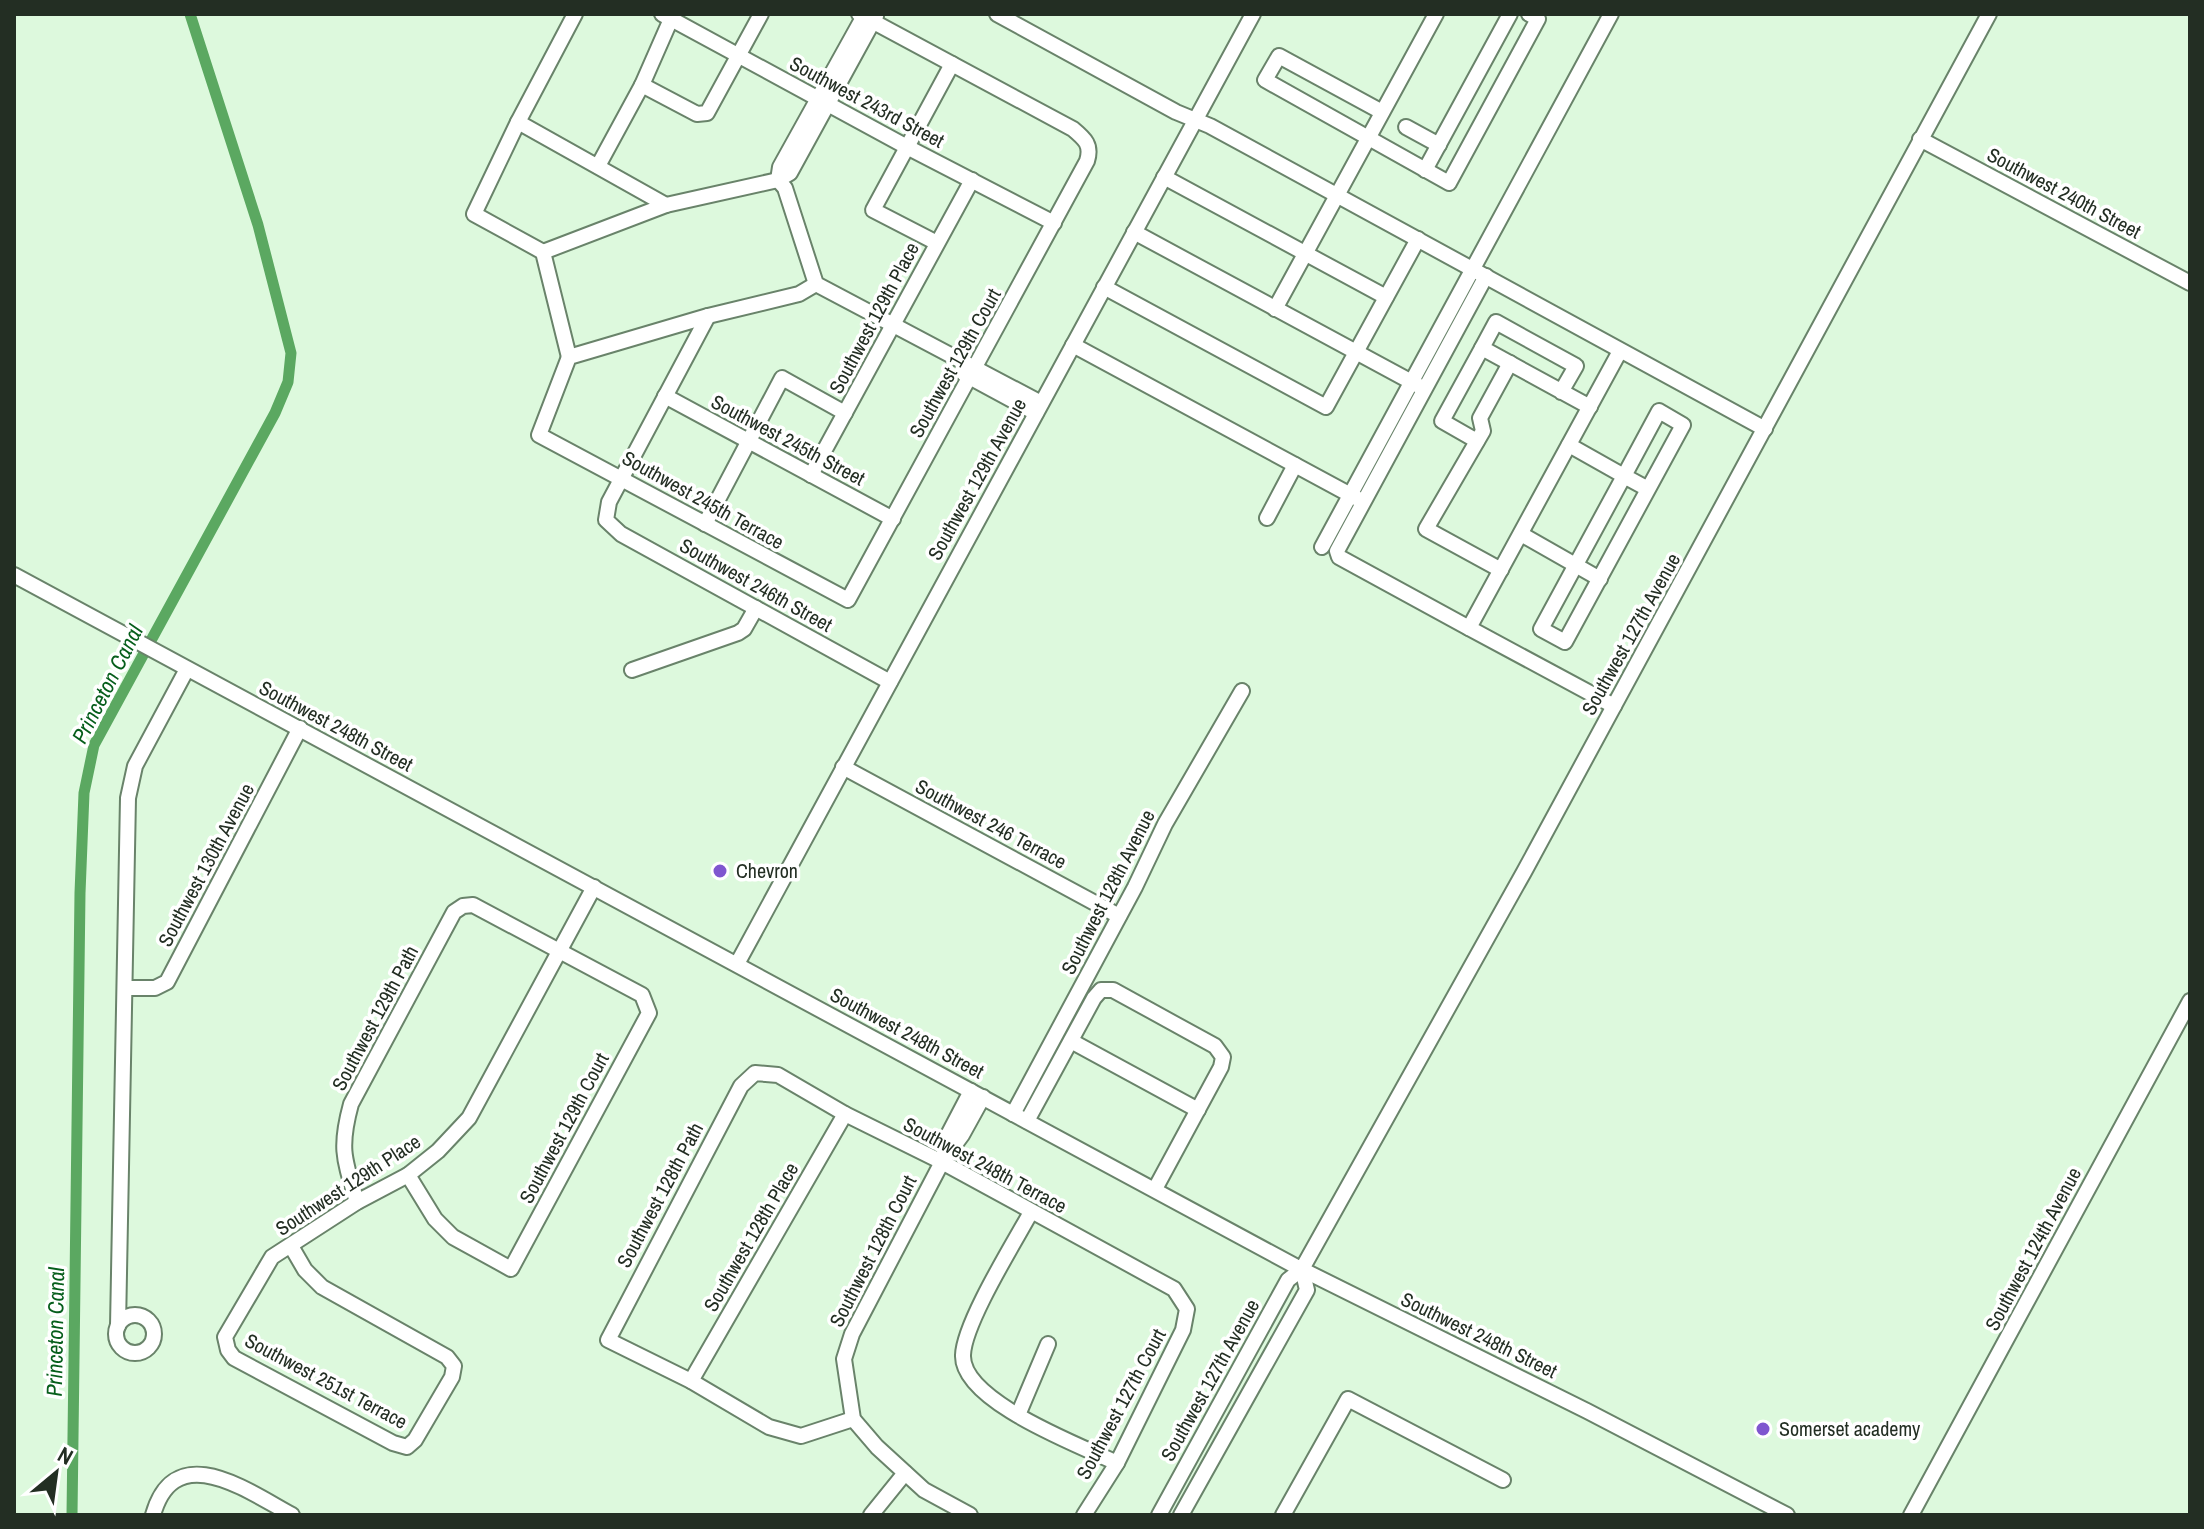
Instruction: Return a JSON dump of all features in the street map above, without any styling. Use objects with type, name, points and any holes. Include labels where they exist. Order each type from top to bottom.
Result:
[{"type":"street","points":[[575,14],[474,214],[543,252],[569,357],[812,287],[1039,408]]},
{"type":"street","points":[[642,85],[703,115],[713,106],[761,14]]},
{"type":"street","points":[[997,14],[1765,429]]},
{"type":"street","name":"Southwest 129th Avenue","points":[[737,964],[1253,14]]},
{"type":"street","points":[[1275,309],[1436,14]]},
{"type":"street","points":[[1425,170],[1510,14]]},
{"type":"street","points":[[1382,112],[1279,56],[1265,80],[1449,183],[1538,19],[1529,14]]},
{"type":"street","points":[[1322,547],[1356,498],[1418,386],[1611,14]]},
{"type":"street","name":"Southwest 127th Avenue","points":[[1159,1515],[1288,1280],[1302,1269],[1614,706],[1989,14]]},
{"type":"street","points":[[598,166],[642,85],[666,16]]},
{"type":"street","name":"Southwest 243rd Street","points":[[666,16],[1054,223]]},
{"type":"street","points":[[812,287],[785,188],[778,180],[780,167],[823,101],[867,16],[952,64],[873,210],[937,243]]},
{"type":"street","name":"Southwest 129th Court","points":[[848,600],[1087,161],[1088,142],[1073,129],[952,64]]},
{"type":"street","points":[[518,122],[666,205]]},
{"type":"street","points":[[1406,127],[1439,145]]},
{"type":"street","name":"Southwest 240th Street","points":[[1920,139],[2190,283]]},
{"type":"street","points":[[1164,177],[1386,297]]},
{"type":"street","points":[[543,252],[666,205],[778,180]]},
{"type":"street","name":"Southwest 129th Place","points":[[811,475],[972,180]]},
{"type":"street","points":[[1134,232],[1418,386]]},
{"type":"street","points":[[1104,287],[1326,407],[1418,239]]},
{"type":"street","points":[[621,478],[708,316]]},
{"type":"street","points":[[1477,441],[1442,421],[1496,322],[1576,366],[1561,392]]},
{"type":"street","points":[[1073,345],[1356,498]]},
{"type":"street","points":[[1482,348],[1590,407]]},
{"type":"street","points":[[1469,628],[1620,351]]},
{"type":"street","name":"Southwest 245th Terrace","points":[[569,357],[539,435],[848,600]]},
{"type":"street","points":[[1501,570],[1426,529],[1483,431],[1480,418],[1510,363]]},
{"type":"street","points":[[705,524],[782,378],[845,413]]},
{"type":"street","name":"Southwest 245th Street","points":[[665,396],[893,519]]},
{"type":"street","points":[[1659,411],[1683,425],[1565,642],[1541,629],[1624,476],[1659,411]]},
{"type":"street","points":[[1569,445],[1648,489]]},
{"type":"street","points":[[1267,518],[1295,465]]},
{"type":"street","name":"Southwest 246th Street","points":[[621,478],[606,508],[606,520],[621,534],[890,682]]},
{"type":"street","points":[[1356,498],[1337,551],[1339,557],[1614,706]]},
{"type":"street","points":[[1521,534],[1600,579]]},
{"type":"street","name":"Southwest 248th Street","points":[[14,575],[1302,1269],[1787,1515]]},
{"type":"street","points":[[632,670],[738,633],[744,629],[756,608]]},
{"type":"street","name":"Southwest 130th Avenue","points":[[118,1326],[129,788],[135,766],[187,669]]},
{"type":"street","name":"Southwest 128th Avenue","points":[[1020,1118],[1165,824],[1242,691]]},
{"type":"street","name":"Southwest 130th Avenue","points":[[125,988],[155,988],[167,982],[300,728]]},
{"type":"street","name":"Southwest 246 Terrace","points":[[843,767],[1119,916]]},
{"type":"street","name":"Southwest 129th Place","points":[[228,1350],[225,1337],[272,1257],[357,1202],[408,1175],[438,1151],[469,1118],[594,887]]},
{"type":"street","name":"Southwest 129th Path","points":[[357,1202],[343,1155],[345,1125],[351,1104],[454,912],[463,906],[473,905],[560,951]]},
{"type":"street","name":"Southwest 129th Court","points":[[408,1175],[435,1219],[453,1237],[511,1269],[649,1013],[642,995],[560,951]]},
{"type":"street","points":[[1020,1118],[1071,1041],[1094,998],[1103,989],[1113,990],[1215,1046],[1222,1053],[1221,1067],[1155,1189]]},
{"type":"street","name":"Southwest 124th Avenue","points":[[1911,1515],[2190,1001]]},
{"type":"street","points":[[1071,1041],[1198,1110]]},
{"type":"street","name":"Southwest 248th Terrace","points":[[755,1073],[778,1075],[845,1114],[942,1162],[1174,1289],[1187,1309]]},
{"type":"street","name":"Southwest 128th Path","points":[[691,1381],[608,1340],[741,1086],[755,1073]]},
{"type":"street","name":"Southwest 128th Court","points":[[853,1419],[844,1359],[852,1334],[942,1162],[962,1135],[977,1094]]},
{"type":"street","name":"Southwest 128th Place","points":[[691,1381],[845,1114]]},
{"type":"street","points":[[1031,1212],[967,1331],[962,1357],[968,1377],[989,1399],[1117,1463]]},
{"type":"street","name":"Southwest 251st Terrace","points":[[228,1350],[234,1358],[393,1443],[407,1447],[415,1440],[452,1377],[454,1366],[447,1357],[322,1287],[305,1270],[291,1246]]},
{"type":"street","name":"Southwest 127th Avenue","points":[[1181,1515],[1307,1290],[1302,1269]]},
{"type":"street","points":[[121,1294],[138,1315],[151,1323],[154,1333],[152,1343],[145,1350],[129,1351],[121,1345],[117,1336],[118,1326],[124,1318],[138,1315]]},
{"type":"street","name":"Southwest 127th Court","points":[[1084,1515],[1117,1463],[1183,1330],[1187,1309]]},
{"type":"street","points":[[1018,1415],[1048,1344]]},
{"type":"street","points":[[691,1381],[769,1427],[801,1436],[853,1419],[877,1447],[924,1490],[970,1515]]},
{"type":"street","points":[[1283,1515],[1348,1399],[1503,1480]]},
{"type":"street","points":[[871,1515],[905,1473]]},
{"type":"street","points":[[153,1515],[158,1500],[170,1484],[202,1474],[229,1481],[292,1515]]},
{"type":"waterway","name":"Princeton Canal","points":[[72,1515],[84,793],[94,745],[275,413],[288,382],[291,353],[258,225],[190,14]]},
{"type":"place","name":"Chevron","points":[[720,871]]},
{"type":"place","name":"Somerset academy","points":[[1763,1429]]}]
